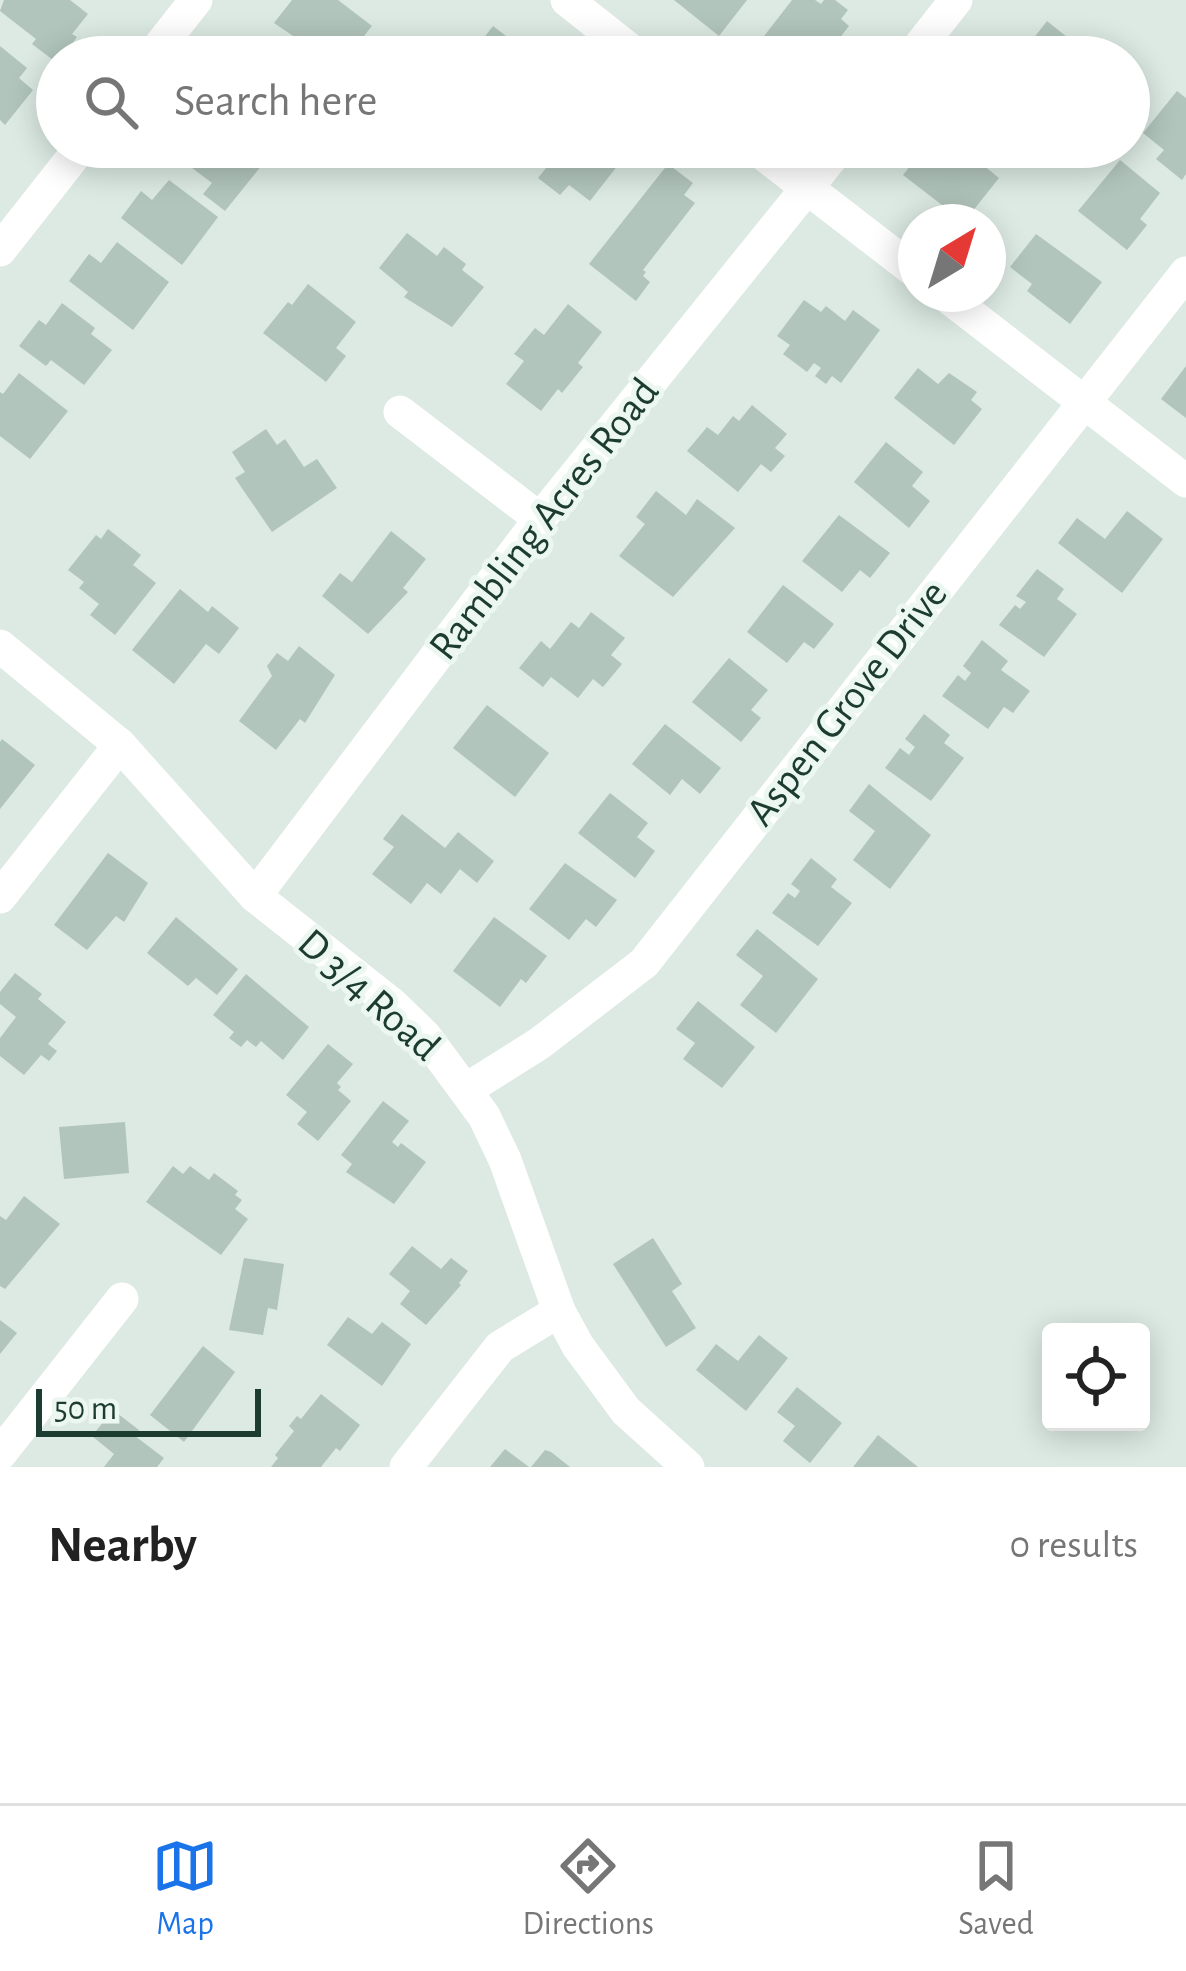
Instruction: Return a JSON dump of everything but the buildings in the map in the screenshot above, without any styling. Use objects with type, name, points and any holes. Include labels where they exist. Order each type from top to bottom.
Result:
[{"type":"street","points":[[168,36],[196,0]]},
{"type":"street","points":[[567,0],[612,36]]},
{"type":"street","points":[[928,36],[956,0]]},
{"type":"street","points":[[0,250],[64,168]]},
{"type":"street","points":[[780,168],[898,258]]},
{"type":"street","name":"Rambling Acres Road","points":[[255,896],[539,519],[824,168]]},
{"type":"street","name":"Aspen Grove Drive","points":[[467,1089],[540,1043],[644,963],[1186,273]]},
{"type":"street","points":[[968,312],[1186,481]]},
{"type":"street","points":[[400,412],[539,519]]},
{"type":"street","name":"D 3/4 Road","points":[[0,646],[120,745],[255,896],[393,1004],[425,1036],[467,1089],[505,1160],[559,1311],[600,1379],[626,1411],[688,1467]]},
{"type":"street","points":[[0,897],[120,745]]},
{"type":"street","points":[[0,1454],[122,1299]]},
{"type":"street","points":[[406,1467],[500,1347],[559,1311]]}]
